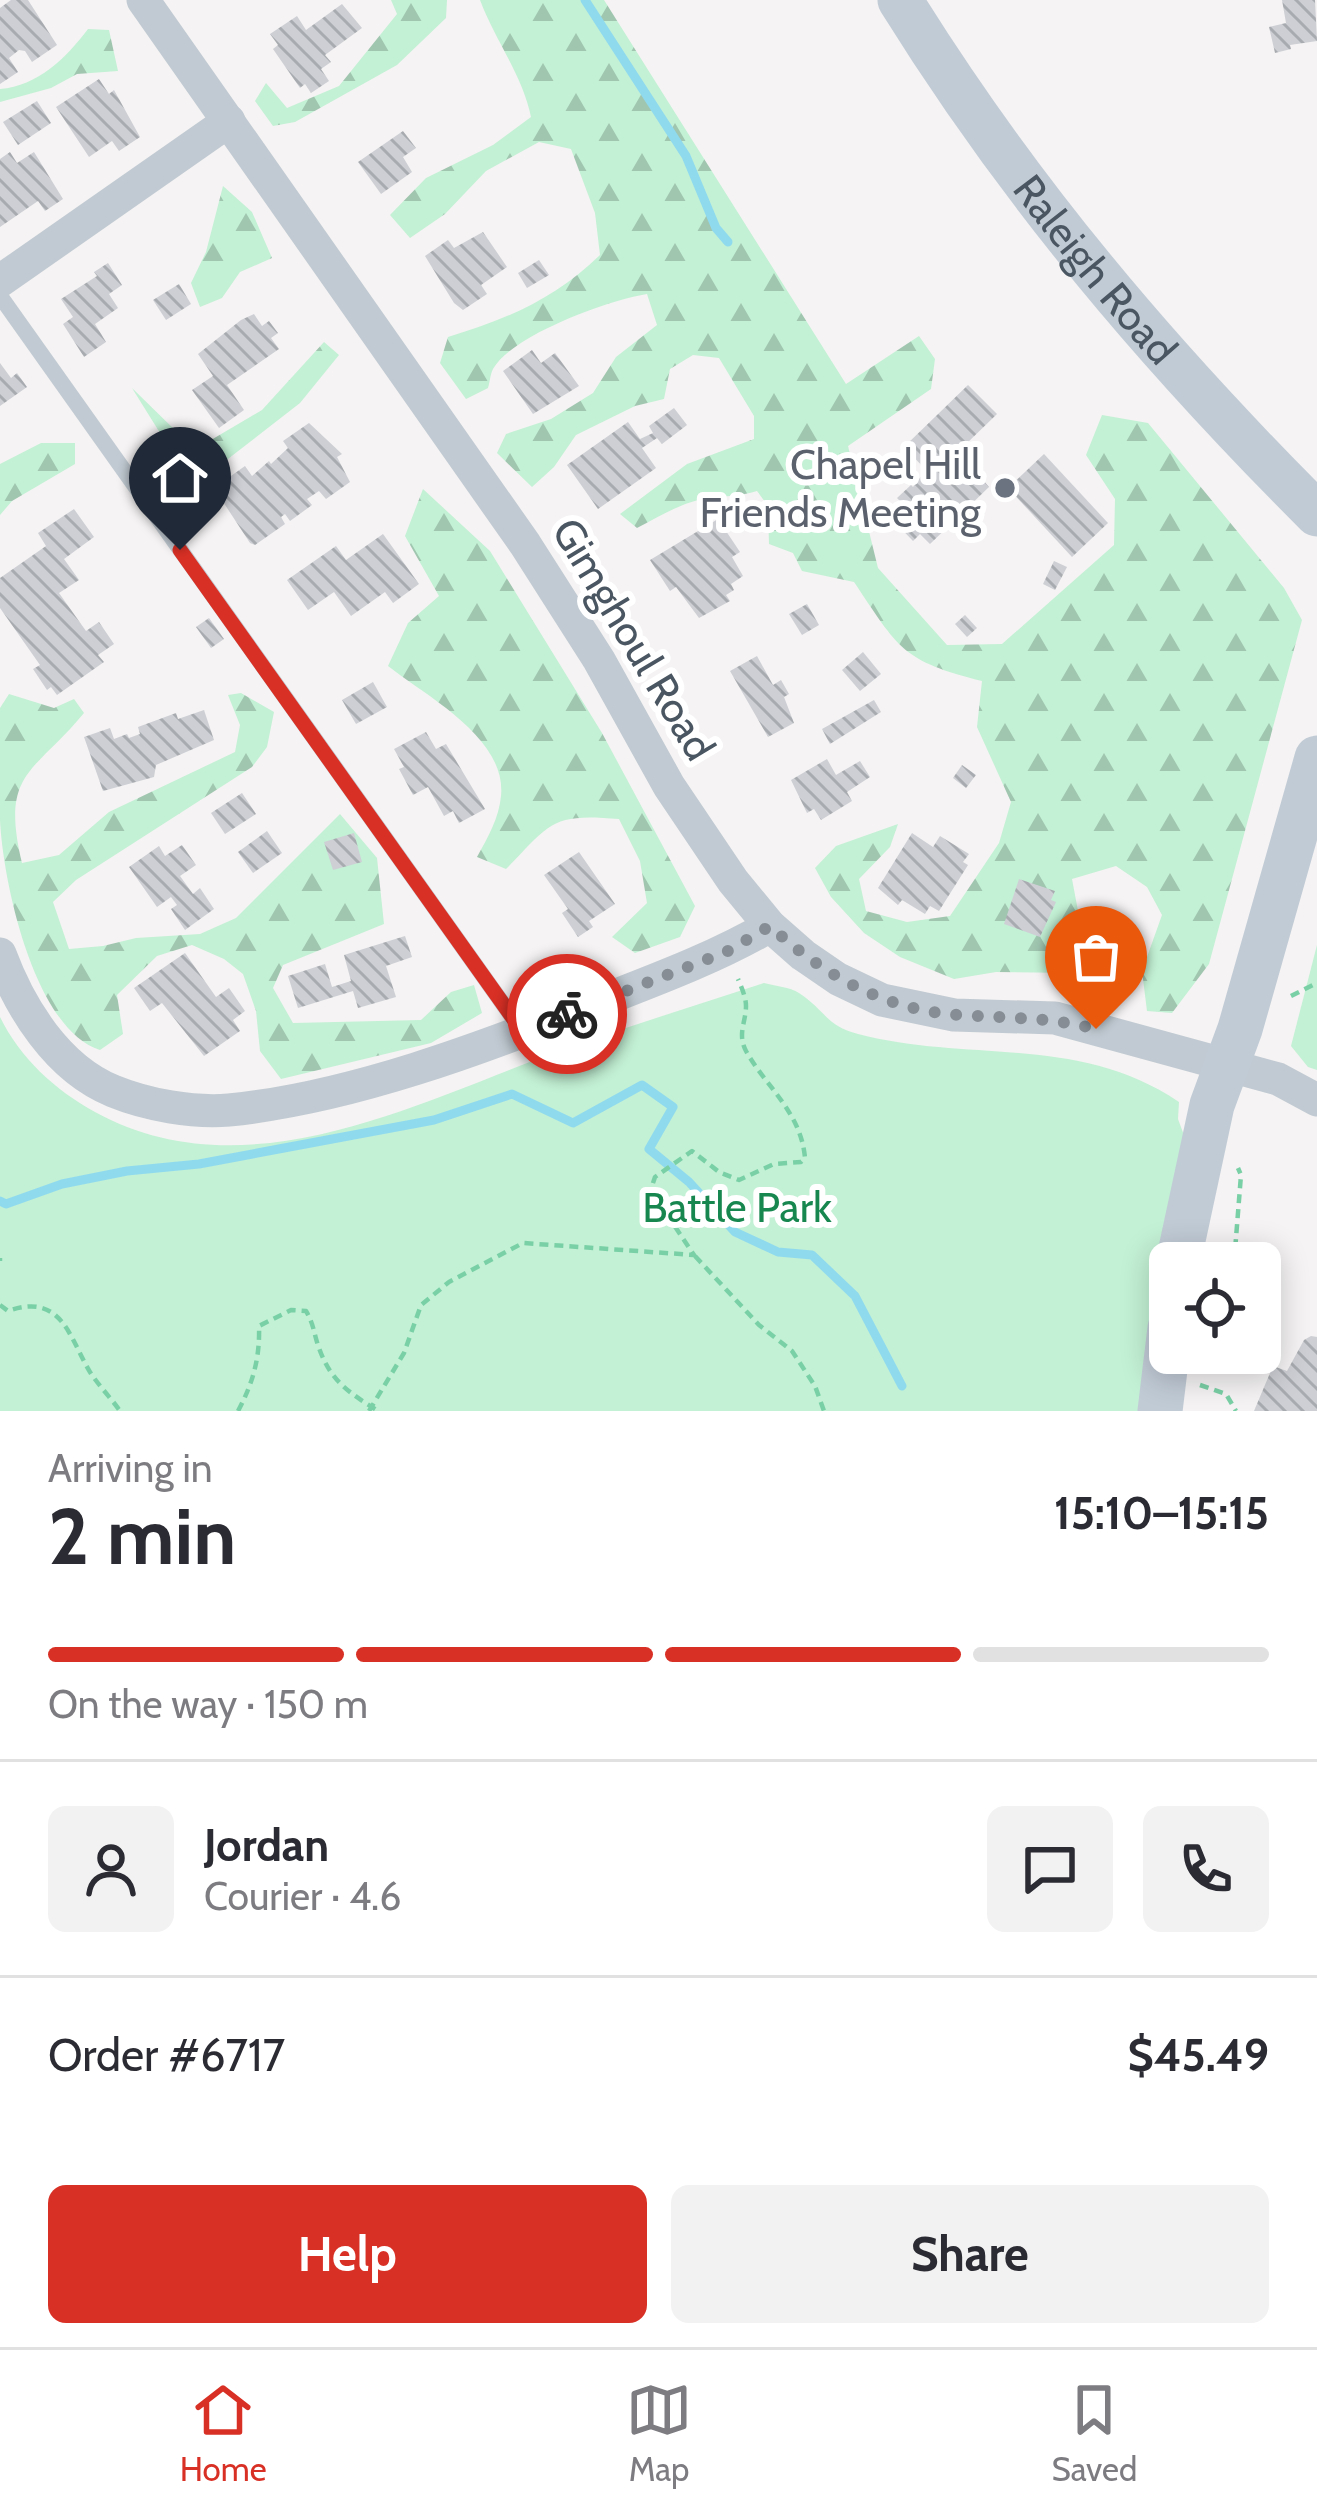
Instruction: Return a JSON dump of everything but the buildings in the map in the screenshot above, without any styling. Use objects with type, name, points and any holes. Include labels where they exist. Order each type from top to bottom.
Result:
[{"type":"main road","name":"Raleigh Road","points":[[900,0],[1014,172],[1115,300],[1317,514]]},
{"type":"main road","points":[[1183,1242],[1212,1106],[1240,1029],[1317,758]]},
{"type":"street","name":"Gimghoul Road","points":[[143,0],[525,544],[669,786],[733,881],[770,926],[803,956],[882,1000],[954,1015],[1054,1018],[1278,1079],[1317,1100]]},
{"type":"street","points":[[0,281],[229,122]]},
{"type":"street","points":[[0,954],[36,1024],[73,1065],[114,1092],[197,1110],[228,1110],[299,1098],[459,1055],[726,952],[770,926]]},
{"type":"lane","points":[[0,296],[523,1032]]},
{"type":"path","points":[[726,952],[747,1007],[740,1027],[745,1049],[771,1082],[800,1134],[805,1158],[774,1164],[739,1180],[718,1172],[698,1153],[688,1153],[659,1174],[651,1189],[694,1255],[759,1324],[792,1351],[815,1385],[824,1411]]},
{"type":"path","points":[[1291,996],[1317,983]]},
{"type":"path","points":[[1231,1164],[1241,1175],[1236,1242]]},
{"type":"path","points":[[238,1411],[260,1352],[259,1326],[298,1310],[306,1311],[313,1322],[333,1378],[373,1410],[404,1353],[421,1305],[449,1282],[523,1243],[694,1255]]},
{"type":"path","points":[[0,1306],[8,1311],[26,1305],[43,1307],[68,1326],[94,1379],[120,1411]]},
{"type":"path","points":[[1177,1397],[1216,1388],[1236,1411]]},
{"type":"green space","points":[[391,0],[447,0],[446,18],[397,65],[295,122],[273,126],[255,101],[266,83],[287,108],[339,86],[397,14]]},
{"type":"green space","points":[[480,0],[604,0],[846,384],[919,336],[935,359],[931,389],[848,446],[878,568],[947,645],[1002,644],[1114,545],[1115,499],[1086,455],[1102,415],[1148,423],[1284,588],[1302,620],[1209,964],[1172,1013],[1147,1011],[1142,971],[1162,915],[1147,887],[1116,866],[1072,879],[1085,948],[1070,973],[996,972],[954,979],[900,957],[864,933],[831,897],[815,868],[836,846],[898,824],[890,847],[859,879],[866,911],[907,922],[950,916],[999,843],[1011,802],[977,727],[982,681],[918,659],[893,637],[854,582],[802,571],[793,553],[769,544],[768,506],[757,491],[690,502],[637,528],[620,514],[687,464],[754,439],[754,416],[719,358],[693,355],[670,369],[664,399],[635,406],[576,435],[554,467],[532,487],[497,453],[506,434],[551,419],[593,393],[616,357],[657,325],[647,294],[587,311],[520,344],[493,369],[488,388],[466,399],[440,363],[448,337],[529,306],[566,284],[600,255],[595,213],[571,149],[539,142],[486,171],[445,214],[410,238],[390,215],[426,178],[493,145],[531,117],[522,87]]},
{"type":"green space","points":[[88,29],[109,30],[118,71],[77,74],[51,88],[0,102],[0,89],[50,69]]},
{"type":"green space","points":[[223,186],[252,212],[272,258],[240,272],[222,298],[200,307],[191,283],[206,252]]},
{"type":"green space","points":[[324,342],[339,355],[300,403],[193,486],[132,388],[179,434],[211,440],[262,410]]},
{"type":"green space","points":[[41,443],[75,443],[75,464],[12,501],[0,515],[0,464]]},
{"type":"green space","points":[[423,489],[490,551],[602,733],[695,906],[680,937],[635,953],[612,937],[647,903],[640,861],[619,819],[579,818],[554,824],[506,869],[477,857],[501,796],[491,755],[461,720],[388,666],[408,623],[439,596],[405,536]]},
{"type":"green space","points":[[241,693],[274,712],[267,747],[252,767],[76,880],[53,902],[69,949],[200,934],[236,918],[340,814],[377,858],[384,924],[283,965],[273,988],[293,1023],[421,1020],[451,992],[474,985],[482,1013],[431,1043],[281,1079],[260,1051],[256,1011],[243,974],[224,959],[192,945],[157,956],[117,995],[123,1034],[100,1050],[77,1037],[57,1014],[27,951],[8,880],[0,820],[0,708],[9,694],[54,708],[74,699],[84,713],[26,776],[19,791],[16,833],[22,863],[59,855],[109,812],[235,752],[240,725],[228,695]]},
{"type":"green space","points":[[1317,945],[1317,1070],[1308,1067],[1291,1046]]},
{"type":"green space","name":"Battle Park","points":[[764,983],[795,991],[847,1031],[900,1042],[1062,1058],[1141,1081],[1179,1102],[1178,1119],[1185,1138],[1164,1242],[1149,1242],[1149,1336],[1138,1411],[0,1411],[0,1017],[40,1072],[95,1112],[152,1135],[210,1145],[269,1143],[328,1133],[387,1116],[582,1043]]},
{"type":"waterway","points":[[585,0],[686,156],[716,228],[728,242]]},
{"type":"waterway","points":[[0,1201],[6,1204],[62,1184],[127,1171],[199,1164],[434,1120],[512,1094],[573,1123],[642,1085],[673,1107],[649,1149],[689,1182],[735,1232],[778,1252],[812,1255],[855,1296],[902,1386]]},
{"type":"way so far","points":[[567,1014],[726,952],[770,926],[803,956],[882,1000],[954,1015],[1054,1018],[1096,1029]]},
{"type":"place","name":"Chapel Hill Friends Meeting","points":[[1005,488]]},
{"type":"route","points":[[180,550],[523,1032],[567,1014]]}]
